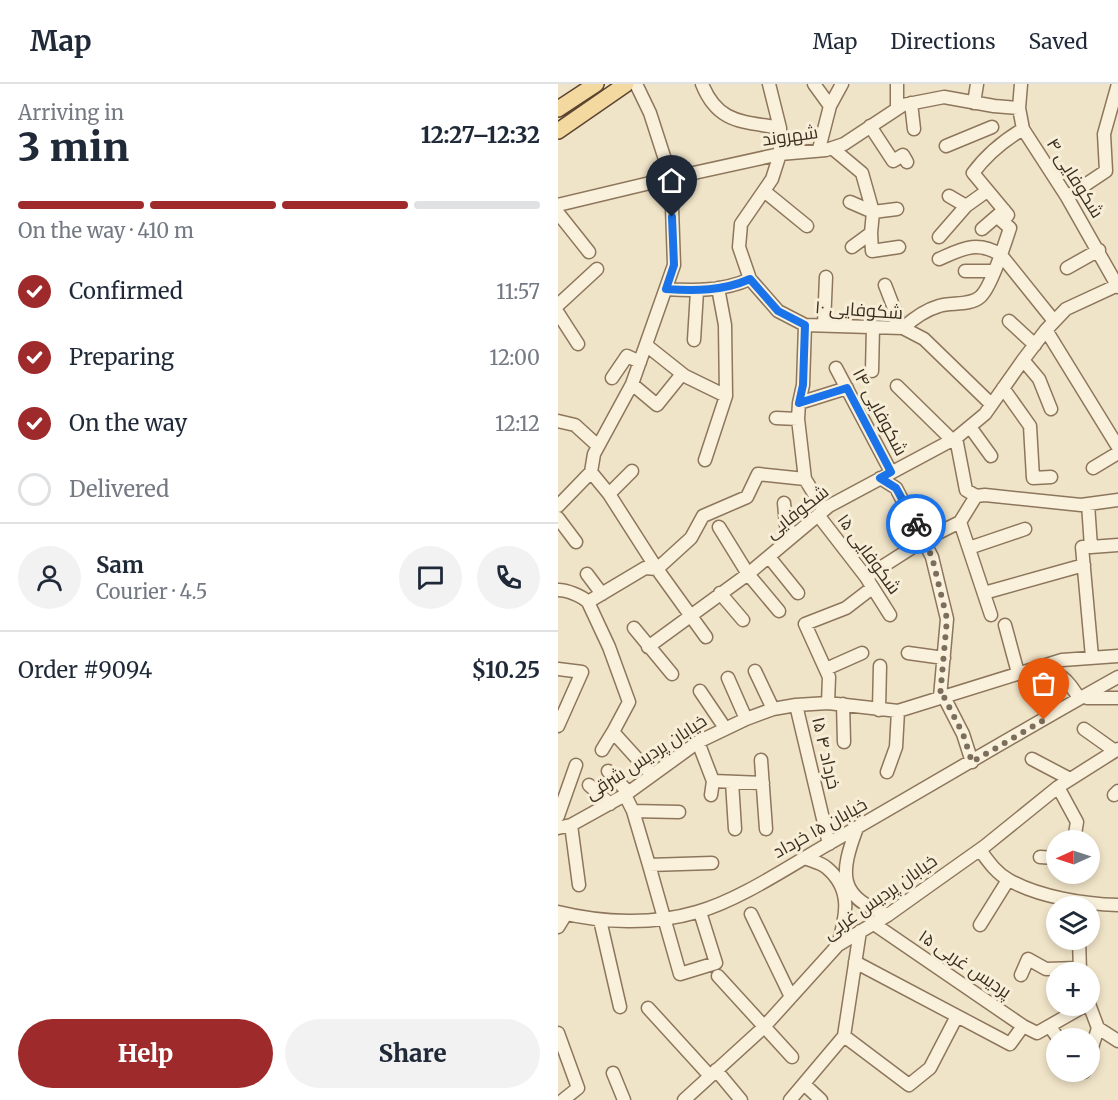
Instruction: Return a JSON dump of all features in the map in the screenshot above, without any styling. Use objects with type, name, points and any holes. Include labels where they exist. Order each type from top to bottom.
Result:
[{"type":"main road","points":[[558,109],[596,84]]},
{"type":"main road","points":[[558,131],[626,84]]},
{"type":"main road","points":[[579,95],[589,110]]},
{"type":"street","points":[[558,506],[591,472],[594,454],[632,384],[674,265],[671,178],[650,113],[636,84]]},
{"type":"street","points":[[702,84],[714,106],[729,118],[780,128]]},
{"type":"street","points":[[666,289],[697,291],[735,286],[750,279],[740,247],[741,224],[772,179],[780,154],[780,128],[769,84]]},
{"type":"street","points":[[814,84],[830,106]]},
{"type":"street","points":[[842,84],[830,106],[826,149],[862,173],[873,212],[872,251],[899,247]]},
{"type":"street","points":[[897,84],[897,108]]},
{"type":"street","points":[[977,84],[981,104],[1000,142]]},
{"type":"street","name":"شکوفایی ۴","points":[[1021,84],[1019,108],[1023,129],[1067,197],[1118,286]]},
{"type":"street","points":[[1067,197],[1106,171],[1104,134],[1118,84]]},
{"type":"street","name":"شهروند","points":[[559,206],[780,154],[826,149],[844,144],[897,108],[911,103],[944,97],[1019,108]]},
{"type":"street","points":[[911,103],[914,129]]},
{"type":"street","points":[[870,126],[893,161],[903,155],[907,162]]},
{"type":"street","points":[[946,146],[992,127]]},
{"type":"street","points":[[885,285],[897,316],[899,328],[933,308],[981,297],[1001,255],[1010,228],[1002,221],[1008,215],[973,173],[1000,142],[1023,129]]},
{"type":"street","points":[[764,191],[807,226]]},
{"type":"street","points":[[939,237],[966,206],[987,191]]},
{"type":"street","points":[[949,196],[966,206]]},
{"type":"street","points":[[850,202],[873,212],[897,209]]},
{"type":"street","points":[[559,206],[589,252]]},
{"type":"street","points":[[982,229],[1004,210]]},
{"type":"street","points":[[852,248],[871,233]]},
{"type":"street","points":[[939,259],[967,247],[992,250],[1001,255],[1050,326],[1118,447]]},
{"type":"street","points":[[1067,268],[1099,250]]},
{"type":"street","points":[[558,305],[597,269]]},
{"type":"street","points":[[965,271],[994,271]]},
{"type":"street","points":[[825,324],[826,277]]},
{"type":"street","name":"شکوفایی ۱۰","points":[[750,279],[778,311],[805,325],[899,328],[924,339],[991,404]]},
{"type":"street","name":"شکوفایی","points":[[648,647],[748,574],[821,512],[954,439],[970,427],[985,414],[1023,360],[1066,309],[1118,286]]},
{"type":"street","points":[[705,460],[726,396],[725,325],[718,288]]},
{"type":"street","points":[[694,340],[697,291]]},
{"type":"street","points":[[558,313],[578,344]]},
{"type":"street","points":[[1009,321],[1035,345]]},
{"type":"street","points":[[588,602],[645,568],[657,569],[691,538],[703,516],[747,497],[758,474],[805,479],[798,419],[803,385],[805,325]]},
{"type":"street","points":[[872,372],[873,327]]},
{"type":"street","points":[[646,345],[682,374],[726,396]]},
{"type":"street","points":[[612,378],[627,356],[640,362]]},
{"type":"street","points":[[1023,360],[1039,379],[1051,409]]},
{"type":"street","name":"شکوفایی ۱۴","points":[[836,368],[891,472]]},
{"type":"street","points":[[632,384],[657,405],[682,374]]},
{"type":"street","points":[[897,386],[954,439],[966,490],[976,496],[1081,505],[1118,500]]},
{"type":"street","points":[[799,403],[847,388]]},
{"type":"street","points":[[1003,388],[1030,426],[1033,478],[1051,477]]},
{"type":"street","points":[[776,418],[798,419]]},
{"type":"street","points":[[1107,427],[1118,418]]},
{"type":"street","points":[[558,421],[575,425],[598,446]]},
{"type":"street","points":[[970,427],[991,456]]},
{"type":"street","points":[[1093,468],[1118,453]]},
{"type":"street","points":[[609,494],[632,471]]},
{"type":"street","points":[[591,472],[609,494],[657,569],[706,637]]},
{"type":"street","points":[[880,478],[896,488],[932,557],[947,619],[942,697],[963,734],[972,762]]},
{"type":"street","name":"شکوفایی ۱۵","points":[[805,479],[821,512],[890,615]]},
{"type":"street","points":[[866,577],[924,540],[960,522],[976,496]]},
{"type":"street","points":[[784,503],[786,525],[794,535]]},
{"type":"street","points":[[1088,504],[1090,547]]},
{"type":"street","points":[[558,518],[576,542]]},
{"type":"street","points":[[960,522],[991,615]]},
{"type":"street","points":[[719,527],[748,574],[779,611]]},
{"type":"street","points":[[969,548],[1025,529]]},
{"type":"street","points":[[1092,657],[1082,547],[1118,545]]},
{"type":"street","points":[[769,557],[798,593]]},
{"type":"street","points":[[984,594],[1084,565]]},
{"type":"street","points":[[587,574],[602,594]]},
{"type":"street","points":[[828,703],[829,677],[805,624],[846,608],[872,588]]},
{"type":"street","points":[[558,590],[584,598],[588,602],[609,647],[629,702],[602,750]]},
{"type":"street","points":[[720,593],[743,620]]},
{"type":"street","points":[[1005,625],[1018,673]]},
{"type":"street","points":[[634,628],[672,674]]},
{"type":"street","points":[[826,669],[862,653]]},
{"type":"street","points":[[908,653],[944,658]]},
{"type":"street","name":"خیابان پردیس شرقی","points":[[564,826],[626,794],[698,741],[774,709],[828,703],[898,711],[1062,660],[1118,656]]},
{"type":"street","points":[[879,710],[880,666]]},
{"type":"street","points":[[558,669],[582,672],[558,726]]},
{"type":"street","points":[[1034,669],[1048,670],[1067,678],[1079,698],[1100,696],[1118,698]]},
{"type":"street","points":[[755,671],[774,709]]},
{"type":"street","name":"خیابان ۱۵ خرداد","points":[[562,913],[600,920],[663,920],[700,912],[806,858],[1118,677]]},
{"type":"street","points":[[728,678],[746,719]]},
{"type":"street","points":[[700,691],[725,728]]},
{"type":"street","points":[[843,704],[844,742]]},
{"type":"street","name":"۱۵ خرداد ۴","points":[[796,705],[829,844]]},
{"type":"street","points":[[887,772],[896,747],[898,711]]},
{"type":"street","points":[[1084,729],[1116,753]]},
{"type":"street","points":[[613,732],[651,774]]},
{"type":"street","points":[[698,741],[713,782],[711,795]]},
{"type":"street","name":"خیابان پردیس غربی","points":[[684,1100],[763,1028],[838,945],[888,915],[980,850],[1070,779],[1116,753]]},
{"type":"street","points":[[1032,759],[1070,779]]},
{"type":"street","points":[[761,760],[766,829]]},
{"type":"street","points":[[558,816],[576,765]]},
{"type":"street","points":[[608,771],[626,794],[633,811],[680,974],[717,970]]},
{"type":"street","points":[[713,782],[762,783]]},
{"type":"street","points":[[732,782],[735,829]]},
{"type":"street","points":[[589,784],[610,804]]},
{"type":"street","points":[[1059,787],[1077,822],[1076,830]]},
{"type":"street","points":[[633,811],[679,812]]},
{"type":"street","points":[[564,826],[579,885]]},
{"type":"street","points":[[857,828],[848,852],[845,878],[855,898],[868,908],[888,915]]},
{"type":"street","points":[[980,850],[995,870],[1008,880],[1053,896]]},
{"type":"street","points":[[1040,857],[1046,857]]},
{"type":"street","points":[[806,858],[826,867],[838,880],[846,901],[846,916],[838,945]]},
{"type":"street","points":[[649,866],[712,863]]},
{"type":"street","points":[[980,926],[1008,880]]},
{"type":"street","points":[[1100,905],[1118,905]]},
{"type":"street","points":[[700,912],[717,970],[763,1028],[792,1057]]},
{"type":"street","points":[[558,927],[562,913]]},
{"type":"street","points":[[751,914],[791,997]]},
{"type":"street","points":[[600,920],[620,1007]]},
{"type":"street","name":"پردیس غربی ۱۵","points":[[874,924],[1023,1026],[1037,1033],[1050,1027]]},
{"type":"street","points":[[790,1100],[844,1036],[861,931]]},
{"type":"street","points":[[1021,975],[1028,959],[1046,969]]},
{"type":"street","points":[[855,962],[1010,1044],[1023,1026]]},
{"type":"street","points":[[648,1008],[741,1100]]},
{"type":"street","points":[[844,1036],[909,1085],[930,1068],[957,1016]]},
{"type":"street","points":[[1050,1027],[1069,1016]]},
{"type":"street","points":[[1093,1016],[1098,1028]]},
{"type":"street","points":[[1100,1029],[1118,1041]]},
{"type":"street","points":[[558,1033],[578,1088],[563,1100]]},
{"type":"street","points":[[613,1072],[624,1100]]},
{"type":"street","points":[[804,1084],[821,1100]]},
{"type":"way so far","points":[[916,524],[932,557],[947,619],[940,697],[944,697],[963,734],[972,762],[1044,720]]},
{"type":"route","points":[[672,217],[674,265],[666,289],[697,291],[735,286],[750,279],[778,311],[805,325],[803,385],[799,403],[847,388],[891,472],[880,478],[896,488],[916,524]]}]
